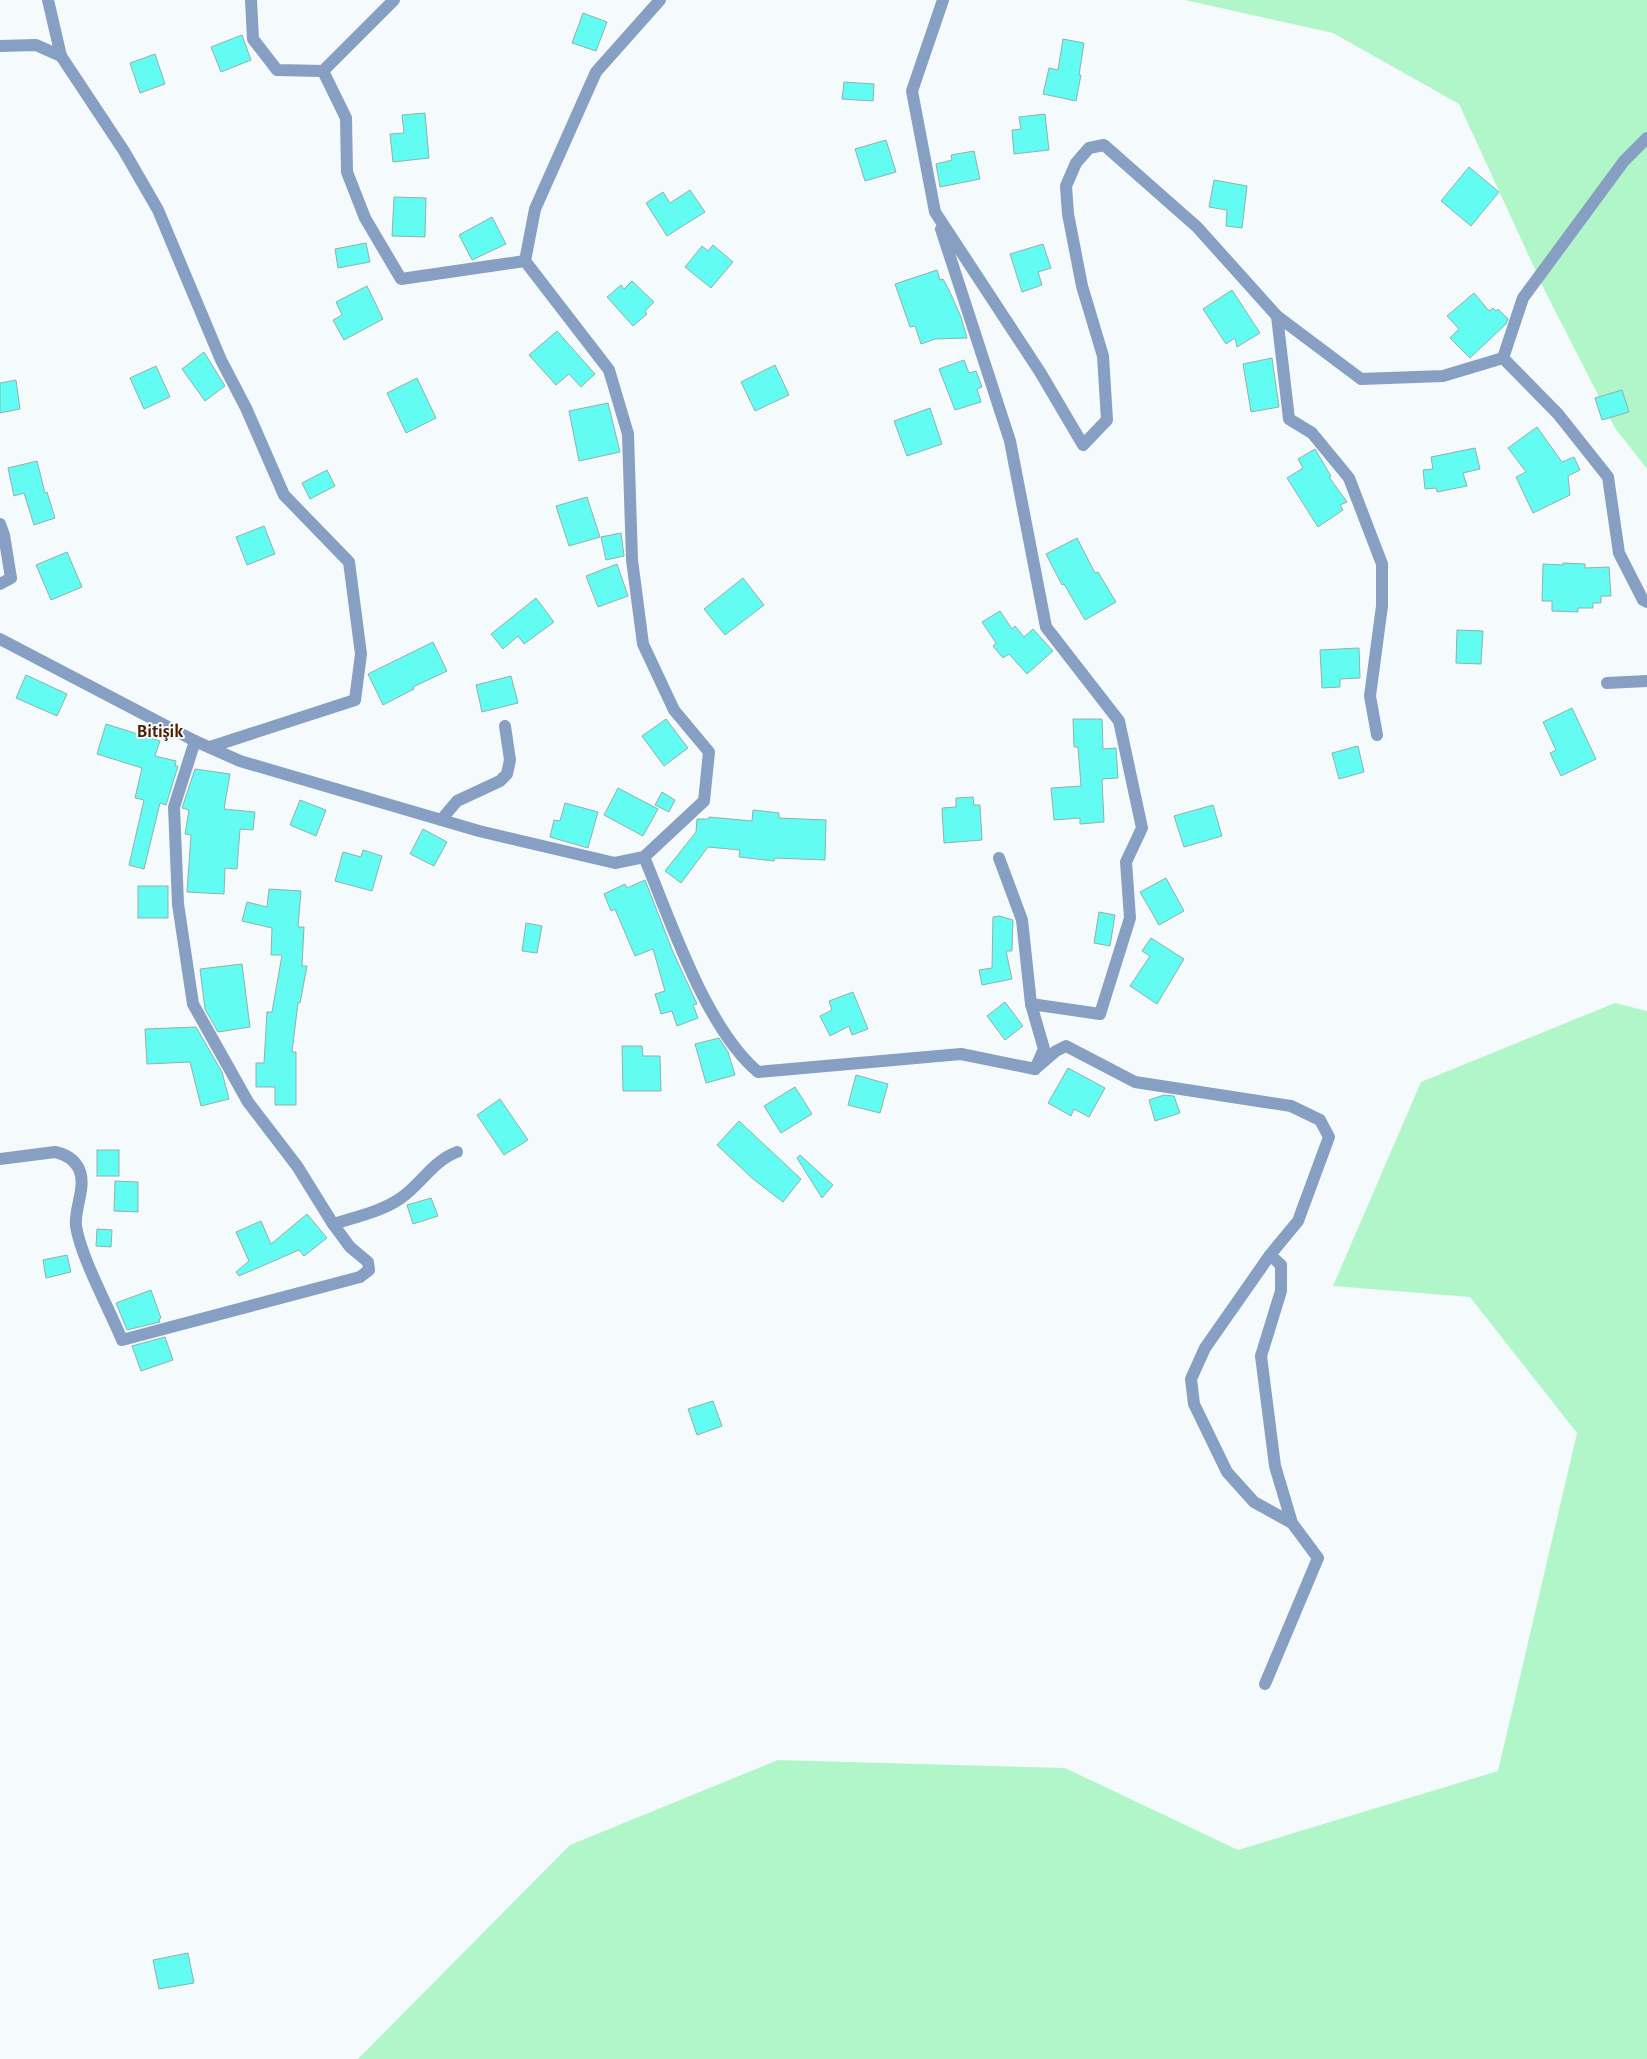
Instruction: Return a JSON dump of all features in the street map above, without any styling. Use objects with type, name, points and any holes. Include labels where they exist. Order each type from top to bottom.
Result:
[{"type":"street","points":[[48,0],[62,56],[124,151],[158,210],[221,360],[246,408],[284,494],[349,562],[361,654],[355,700],[210,747]]},
{"type":"street","points":[[251,0],[253,39],[277,70],[323,71],[394,0]]},
{"type":"street","points":[[0,639],[195,741],[240,761],[441,820],[615,862],[644,857],[704,801],[709,752],[674,710],[643,644],[632,560],[628,434],[610,370],[525,261],[534,210],[596,72],[660,0]]},
{"type":"street","points":[[944,0],[912,91],[935,212],[1010,441],[1046,627],[1119,721],[1142,828],[1126,862],[1130,918],[1100,1014],[1031,1004]]},
{"type":"street","points":[[0,46],[36,45],[62,56]]},
{"type":"street","points":[[323,71],[346,118],[347,172],[365,218],[401,279],[525,261]]},
{"type":"street","points":[[1502,358],[1524,298],[1624,161],[1647,138]]},
{"type":"street","points":[[935,212],[1040,372],[1083,444],[1107,420],[1103,356],[1082,286],[1066,195],[1066,186],[1076,163],[1089,148],[1104,145],[1196,227],[1277,316],[1361,379],[1443,376],[1502,358]]},
{"type":"street","points":[[1277,316],[1289,419],[1312,433],[1349,478],[1382,564],[1382,606],[1370,696],[1377,735]]},
{"type":"street","points":[[1502,358],[1558,414],[1608,477],[1619,553],[1643,600],[1647,602]]},
{"type":"street","points":[[0,524],[4,535],[12,578],[0,584]]},
{"type":"street","points":[[1607,683],[1647,681]]},
{"type":"street","points":[[441,820],[457,801],[500,781],[507,774],[510,760],[505,726]]},
{"type":"street","points":[[0,1159],[55,1152],[62,1154],[75,1163],[81,1177],[76,1224],[82,1247],[122,1340],[366,1274],[369,1270],[368,1262],[350,1247],[332,1224],[297,1166],[248,1102],[192,1004],[178,904],[174,808],[195,741]]},
{"type":"street","points":[[644,857],[705,1000],[743,1060],[758,1072],[961,1054],[1035,1069]]},
{"type":"street","points":[[999,858],[1022,920],[1031,1004],[1044,1050],[1035,1069]]},
{"type":"street","points":[[1035,1069],[1056,1051],[1066,1046],[1135,1082],[1291,1106],[1320,1120],[1329,1136],[1298,1221],[1270,1255],[1205,1348],[1191,1379],[1194,1404],[1227,1472],[1254,1502],[1292,1523]]},
{"type":"street","points":[[332,1224],[386,1207],[414,1188],[444,1156],[457,1152]]},
{"type":"street","points":[[1265,1684],[1318,1558],[1292,1523],[1275,1466],[1261,1356],[1282,1291],[1282,1265],[1270,1255]]},
{"type":"green space","points":[[1185,0],[1647,0],[1647,469],[1615,428],[1544,289],[1459,104],[1333,33]]},
{"type":"green space","points":[[1615,1003],[1647,1011],[1647,2059],[358,2059],[570,1845],[778,1760],[1065,1768],[1238,1850],[1498,1771],[1577,1433],[1470,1297],[1333,1286],[1421,1082]]},
{"type":"building","points":[[583,13],[607,22],[596,51],[572,43]]},
{"type":"building","points":[[242,35],[251,60],[221,72],[211,47]]},
{"type":"building","points":[[1063,39],[1084,43],[1076,101],[1043,94],[1049,68],[1058,70]]},
{"type":"building","points":[[155,54],[165,84],[140,93],[130,63]]},
{"type":"building","points":[[844,82],[874,84],[873,101],[842,99]]},
{"type":"building","points":[[425,113],[429,158],[393,162],[390,134],[404,133],[402,115]]},
{"type":"building","points":[[1045,114],[1049,150],[1014,154],[1012,130],[1021,129],[1019,117]]},
{"type":"building","points":[[886,140],[896,172],[865,181],[855,149]]},
{"type":"building","points":[[974,151],[980,179],[940,187],[936,164],[952,160],[951,155]]},
{"type":"building","points":[[1469,167],[1499,192],[1471,226],[1441,201]]},
{"type":"building","points":[[1214,180],[1247,186],[1242,228],[1226,226],[1227,210],[1209,207]]},
{"type":"building","points":[[690,190],[705,212],[667,236],[646,203],[663,192],[670,203]]},
{"type":"building","points":[[394,197],[426,198],[425,237],[392,236]]},
{"type":"building","points":[[492,217],[506,244],[472,260],[459,235]]},
{"type":"building","points":[[366,243],[370,262],[338,268],[335,249]]},
{"type":"building","points":[[1043,244],[1051,268],[1038,272],[1042,285],[1022,292],[1010,254]]},
{"type":"building","points":[[713,245],[733,262],[711,288],[685,267],[702,246],[708,251]]},
{"type":"building","points":[[937,270],[940,280],[943,279],[961,317],[967,338],[935,339],[921,344],[915,326],[910,327],[895,284]]},
{"type":"building","points":[[632,281],[654,302],[645,311],[647,314],[633,326],[607,297],[621,285],[624,289]]},
{"type":"building","points":[[367,286],[383,319],[344,340],[333,320],[342,315],[336,302]]},
{"type":"building","points":[[1232,290],[1260,333],[1237,347],[1235,338],[1226,344],[1203,309]]},
{"type":"building","points":[[1474,293],[1489,311],[1493,308],[1496,311],[1498,309],[1508,319],[1506,324],[1470,358],[1450,338],[1459,329],[1447,316]]},
{"type":"building","points":[[557,331],[595,374],[581,387],[569,374],[556,385],[529,355]]},
{"type":"building","points":[[204,352],[225,386],[205,401],[182,369]]},
{"type":"building","points":[[1272,358],[1279,407],[1251,412],[1243,364]]},
{"type":"building","points":[[964,360],[969,373],[976,371],[982,387],[977,389],[981,402],[955,410],[939,369]]},
{"type":"building","points":[[775,365],[789,395],[755,411],[741,382]]},
{"type":"building","points":[[156,366],[170,397],[144,409],[130,378]]},
{"type":"building","points":[[417,378],[436,418],[406,433],[387,393]]},
{"type":"building","points":[[16,380],[20,409],[0,413],[0,383]]},
{"type":"building","points":[[1622,390],[1629,412],[1602,420],[1595,398]]},
{"type":"building","points":[[608,403],[620,452],[579,461],[569,411]]},
{"type":"building","points":[[930,408],[942,444],[907,456],[894,421]]},
{"type":"building","points":[[1537,427],[1562,462],[1574,457],[1580,470],[1568,476],[1570,495],[1533,513],[1516,477],[1526,472],[1508,448]]},
{"type":"building","points":[[1475,448],[1480,469],[1463,473],[1467,486],[1437,492],[1436,488],[1425,489],[1423,470],[1433,469],[1431,457]]},
{"type":"building","points":[[1315,449],[1331,476],[1329,477],[1347,502],[1340,505],[1343,510],[1318,527],[1287,478],[1303,468],[1298,459]]},
{"type":"building","points":[[37,461],[45,493],[47,492],[55,518],[34,525],[24,493],[14,496],[8,468]]},
{"type":"building","points":[[327,470],[335,486],[310,499],[302,483]]},
{"type":"building","points":[[587,497],[600,537],[569,546],[556,506]]},
{"type":"building","points":[[264,526],[275,554],[247,565],[236,537]]},
{"type":"building","points":[[621,533],[624,556],[606,560],[601,537]]},
{"type":"building","points":[[1077,538],[1095,573],[1098,572],[1116,602],[1085,620],[1064,584],[1062,585],[1046,554]]},
{"type":"building","points":[[67,552],[82,587],[51,600],[36,565]]},
{"type":"building","points":[[1563,563],[1585,564],[1585,568],[1609,567],[1611,596],[1601,596],[1601,603],[1593,603],[1593,608],[1578,608],[1578,612],[1552,611],[1552,601],[1542,601],[1543,564],[1563,565]]},
{"type":"building","points":[[617,564],[628,596],[598,607],[586,576]]},
{"type":"building","points":[[743,578],[764,605],[725,635],[704,609]]},
{"type":"building","points":[[536,598],[554,622],[524,644],[518,636],[503,649],[491,634]]},
{"type":"building","points":[[1000,611],[1012,629],[1015,626],[1024,637],[1033,629],[1053,651],[1027,674],[1009,654],[1003,658],[993,646],[996,643],[982,622]]},
{"type":"building","points":[[1457,630],[1483,631],[1481,664],[1456,663]]},
{"type":"building","points":[[433,642],[447,671],[413,687],[414,689],[383,705],[368,674]]},
{"type":"building","points":[[1359,648],[1360,678],[1340,679],[1340,687],[1322,688],[1320,650]]},
{"type":"building","points":[[26,675],[67,694],[57,716],[16,698]]},
{"type":"building","points":[[511,676],[518,703],[482,712],[476,685]]},
{"type":"building","points":[[1572,708],[1596,759],[1561,776],[1550,753],[1556,750],[1543,722]]},
{"type":"building","points":[[666,719],[688,748],[664,766],[642,736]]},
{"type":"building","points":[[1073,719],[1102,719],[1103,749],[1116,748],[1118,778],[1102,779],[1104,822],[1080,824],[1080,818],[1054,820],[1051,788],[1081,786],[1078,747],[1074,747]]},
{"type":"building","points":[[106,724],[160,741],[155,756],[176,761],[175,766],[178,766],[166,805],[160,803],[144,869],[129,865],[144,800],[135,798],[142,768],[97,754]]},
{"type":"building","points":[[1358,746],[1364,772],[1339,779],[1332,753]]},
{"type":"building","points":[[195,769],[230,774],[224,809],[255,812],[253,830],[240,829],[237,869],[225,868],[224,894],[187,892],[191,835],[185,834],[189,810],[182,808]]},
{"type":"building","points":[[618,788],[658,809],[643,836],[604,815]]},
{"type":"building","points":[[662,792],[675,800],[669,812],[655,805]]},
{"type":"building","points":[[973,797],[974,805],[980,805],[982,840],[944,843],[942,808],[956,807],[956,798]]},
{"type":"building","points":[[300,800],[326,810],[316,836],[290,825]]},
{"type":"building","points":[[565,803],[598,812],[588,848],[550,837],[554,820],[560,821]]},
{"type":"building","points":[[1213,805],[1222,836],[1184,847],[1174,816]]},
{"type":"building","points":[[753,810],[779,813],[779,818],[826,820],[825,860],[775,858],[774,861],[739,857],[740,850],[708,847],[681,883],[665,871],[696,832],[697,819],[709,819],[709,817],[752,821]]},
{"type":"building","points":[[423,829],[447,842],[434,866],[410,854]]},
{"type":"building","points":[[363,850],[382,856],[372,891],[335,881],[343,852],[361,857]]},
{"type":"building","points":[[1166,878],[1184,911],[1159,925],[1140,892]]},
{"type":"building","points":[[645,880],[673,952],[697,1004],[693,1005],[698,1018],[677,1026],[672,1011],[661,1014],[655,994],[665,991],[653,949],[635,956],[615,909],[611,911],[604,894],[625,884],[627,888]]},
{"type":"building","points":[[138,886],[168,886],[168,918],[138,918]]},
{"type":"building","points":[[269,889],[301,891],[298,927],[304,927],[302,966],[307,966],[300,1003],[298,1003],[292,1052],[296,1052],[296,1105],[275,1105],[275,1087],[256,1087],[256,1063],[264,1063],[267,1012],[272,1012],[282,955],[271,955],[272,928],[242,921],[247,902],[267,907]]},
{"type":"building","points":[[1099,912],[1115,915],[1110,946],[1094,943]]},
{"type":"building","points":[[999,916],[1013,920],[1012,951],[1006,951],[1012,979],[982,985],[979,970],[992,968],[993,917]]},
{"type":"building","points":[[526,923],[542,926],[537,953],[522,951]]},
{"type":"building","points":[[1151,938],[1184,959],[1157,1004],[1130,986],[1150,956],[1142,951]]},
{"type":"building","points":[[242,964],[250,1027],[218,1032],[205,1009],[200,969]]},
{"type":"building","points":[[853,992],[868,1029],[852,1035],[849,1026],[830,1036],[820,1016],[832,1010],[829,1001]]},
{"type":"building","points":[[1005,1002],[1023,1026],[1005,1040],[987,1016]]},
{"type":"building","points":[[196,1027],[222,1072],[229,1099],[201,1106],[190,1062],[147,1064],[145,1029]]},
{"type":"building","points":[[719,1038],[728,1052],[735,1075],[706,1083],[695,1044]]},
{"type":"building","points":[[622,1046],[642,1046],[643,1056],[660,1056],[661,1091],[623,1091]]},
{"type":"building","points":[[1068,1068],[1105,1088],[1089,1117],[1074,1109],[1071,1116],[1048,1103]]},
{"type":"building","points":[[856,1075],[888,1084],[880,1113],[848,1105]]},
{"type":"building","points":[[795,1087],[812,1114],[781,1133],[764,1106]]},
{"type":"building","points":[[1164,1095],[1174,1096],[1180,1113],[1155,1121],[1149,1100]]},
{"type":"building","points":[[500,1099],[528,1140],[504,1155],[477,1115]]},
{"type":"building","points":[[739,1121],[801,1179],[783,1202],[753,1179],[717,1145]]},
{"type":"building","points":[[97,1150],[119,1150],[119,1176],[97,1176]]},
{"type":"building","points":[[800,1155],[833,1185],[822,1198],[797,1158]]},
{"type":"building","points":[[115,1181],[138,1182],[138,1212],[114,1211]]},
{"type":"building","points":[[431,1198],[438,1216],[413,1224],[407,1205]]},
{"type":"building","points":[[307,1214],[327,1238],[304,1256],[299,1250],[239,1276],[236,1272],[249,1261],[236,1232],[261,1221],[271,1244]]},
{"type":"building","points":[[97,1229],[112,1230],[111,1247],[96,1246]]},
{"type":"building","points":[[67,1255],[71,1272],[46,1278],[43,1260]]},
{"type":"building","points":[[151,1290],[161,1318],[159,1319],[160,1322],[127,1330],[116,1303]]},
{"type":"building","points":[[165,1337],[173,1360],[141,1371],[132,1346]]},
{"type":"building","points":[[713,1401],[722,1426],[697,1435],[688,1409]]},
{"type":"building","points":[[188,1953],[194,1983],[159,1989],[153,1960]]},
{"type":"district","name":"Bitişik","points":[[160,732]]}]
